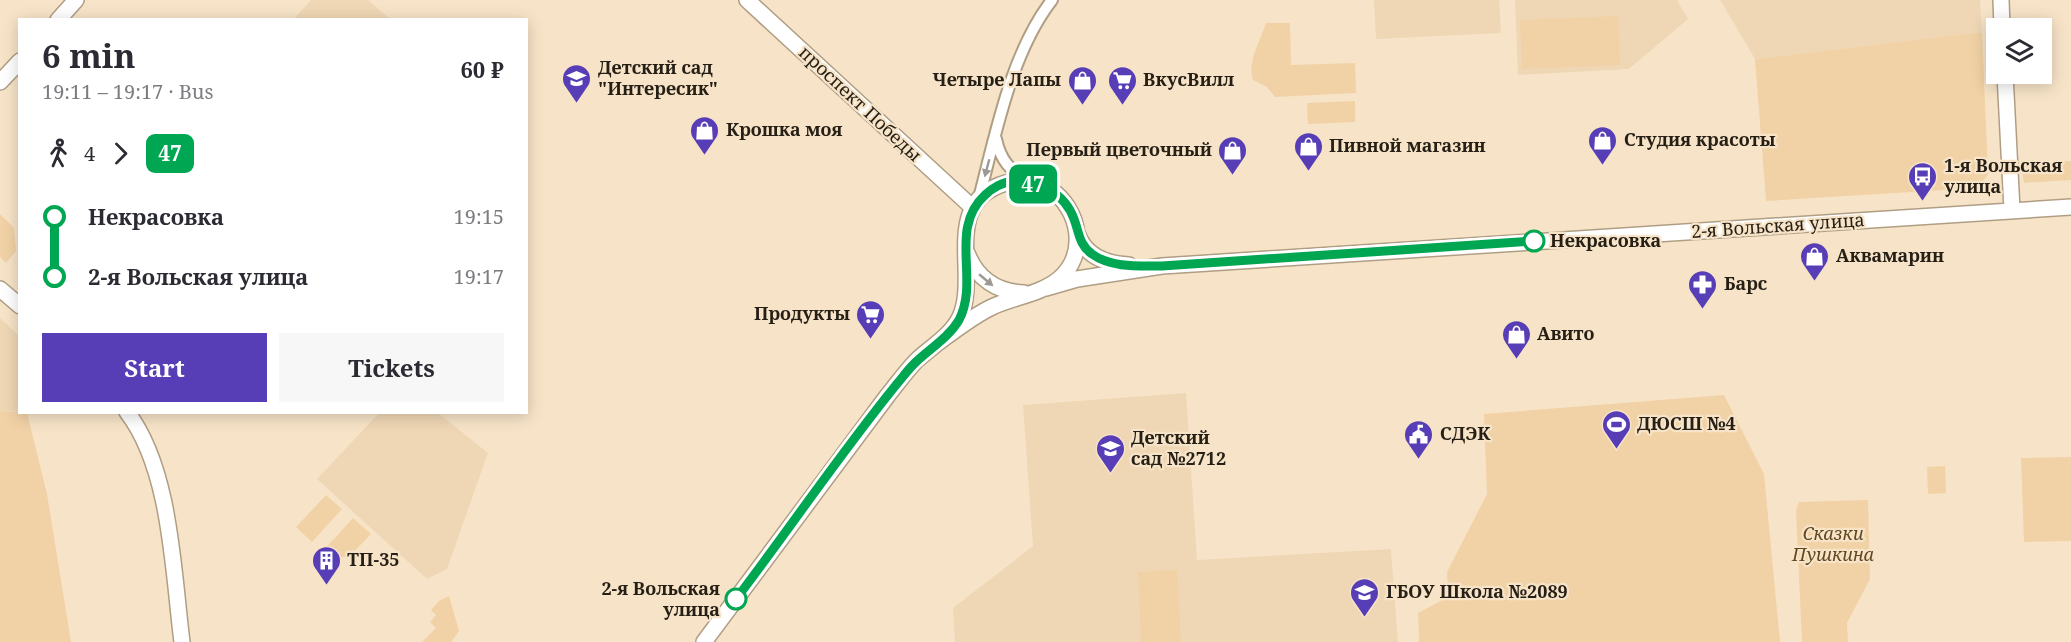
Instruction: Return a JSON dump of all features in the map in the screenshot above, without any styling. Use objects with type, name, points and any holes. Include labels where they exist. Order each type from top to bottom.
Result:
[{"type":"main road","points":[[60,18],[76,0]]},
{"type":"main road","name":"проспект Победы","points":[[747,0],[976,204]]},
{"type":"main road","points":[[2001,0],[2002,18]]},
{"type":"main road","points":[[0,82],[18,63]]},
{"type":"main road","points":[[2006,84],[2012,210]]},
{"type":"main road","points":[[705,642],[883,402],[916,362],[935,345],[950,332],[962,312],[965,294],[966,227],[976,204],[1001,185],[1013,181],[1044,186],[1058,194],[1066,204],[1077,232],[1074,255],[1067,269],[1046,288],[973,318],[935,345]]},
{"type":"main road","name":"2-я Вольская улица","points":[[1046,288],[1077,279],[1162,266],[2071,207]]},
{"type":"main road","name":"2-я Вольская улица","points":[[1077,232],[1084,247],[1100,259],[1124,265],[1162,266]]},
{"type":"main road","points":[[965,240],[972,265],[982,278],[996,288],[1030,293]]},
{"type":"main road","points":[[0,288],[18,304]]},
{"type":"main road","points":[[128,414],[146,441],[161,487],[182,642]]},
{"type":"street","points":[[976,204],[1026,41],[1052,0]]},
{"type":"street","points":[[996,136],[999,156],[1007,168],[1028,182]]},
{"type":"shaded area","points":[[311,0],[368,0],[389,18],[295,18]]},
{"type":"shaded area","points":[[1374,0],[1499,0],[1501,33],[1376,39]]},
{"type":"shaded area","points":[[1515,0],[1677,0],[1688,19],[1629,69],[1518,75]]},
{"type":"shaded area","points":[[1720,0],[1980,0],[1982,32],[1755,59]]},
{"type":"shaded area","points":[[0,318],[18,335],[18,412],[0,411]]},
{"type":"shaded area","points":[[1186,393],[1197,560],[1391,549],[1398,642],[955,642],[953,608],[1033,546],[1023,405]]},
{"type":"shaded area","points":[[378,414],[439,414],[488,453],[447,569],[427,579],[317,479]]},
{"type":"green space","points":[[1618,16],[1620,65],[1522,69],[1520,20]]},
{"type":"green space","points":[[1266,23],[1290,23],[1291,65],[1355,63],[1356,93],[1275,97],[1267,87],[1253,80],[1253,59]]},
{"type":"green space","points":[[1982,32],[1988,175],[1977,188],[1766,201],[1755,59]]},
{"type":"green space","points":[[1355,101],[1355,122],[1308,124],[1307,103]]},
{"type":"green space","points":[[2071,161],[2071,180],[2024,183],[2021,163]]},
{"type":"green space","points":[[0,214],[14,228],[16,251],[6,263],[0,257]]},
{"type":"green space","points":[[1724,395],[1764,474],[1780,642],[1419,642],[1418,613],[1448,597],[1447,572],[1487,494],[1484,414]]},
{"type":"green space","points":[[0,411],[27,414],[47,494],[71,642],[0,642]]},
{"type":"green space","points":[[2071,457],[2071,541],[2024,542],[2021,458]]},
{"type":"green space","points":[[1945,466],[1946,493],[1928,494],[1927,467]]},
{"type":"green space","points":[[326,495],[342,509],[312,542],[296,527]]},
{"type":"green space","name":"Сказки Пушкина","points":[[1868,500],[1870,579],[1847,623],[1848,642],[1802,642],[1796,511],[1799,502]]},
{"type":"green space","points":[[353,518],[371,534],[349,557],[328,557],[322,552]]},
{"type":"green space","points":[[1177,570],[1181,642],[1141,642],[1138,572]]},
{"type":"green space","points":[[449,596],[459,631],[451,642],[422,642],[436,628],[430,622],[436,615],[431,610],[439,601]]},
{"type":"bus line","name":"47","points":[[736,599],[888,395],[916,362],[950,332],[958,321],[965,294],[966,227],[973,207],[978,201],[1001,185],[1013,181],[1028,182],[1044,186],[1058,194],[1074,219],[1084,247],[1100,259],[1124,265],[1162,266],[1534,241]]},
{"type":"place","name":"Детский сад \"Интересик\"","points":[[577,104]]},
{"type":"place","name":"Четыре Лапы","points":[[1082,106]]},
{"type":"place","name":"ВкусВилл","points":[[1122,106]]},
{"type":"place","name":"Крошка моя","points":[[705,156]]},
{"type":"place","name":"Студия красоты","points":[[1603,166]]},
{"type":"place","name":"Пивной магазин","points":[[1308,172]]},
{"type":"place","name":"Первый цветочный","points":[[1233,176]]},
{"type":"place","name":"1-я Вольская улица","points":[[1923,202]]},
{"type":"place","name":"Некрасовка","points":[[1534,241]]},
{"type":"place","name":"Аквамарин","points":[[1815,282]]},
{"type":"place","name":"Барс","points":[[1703,310]]},
{"type":"place","name":"Продукты","points":[[871,340]]},
{"type":"place","name":"Авито","points":[[1516,360]]},
{"type":"place","name":"ДЮСШ №4","points":[[1616,450]]},
{"type":"place","name":"СДЭК","points":[[1419,460]]},
{"type":"place","name":"Детский сад №2712","points":[[1110,474]]},
{"type":"place","name":"ТП-35","points":[[326,586]]},
{"type":"place","name":"2-я Вольская улица","points":[[736,599]]},
{"type":"place","name":"ГБОУ Школа №2089","points":[[1365,618]]}]
